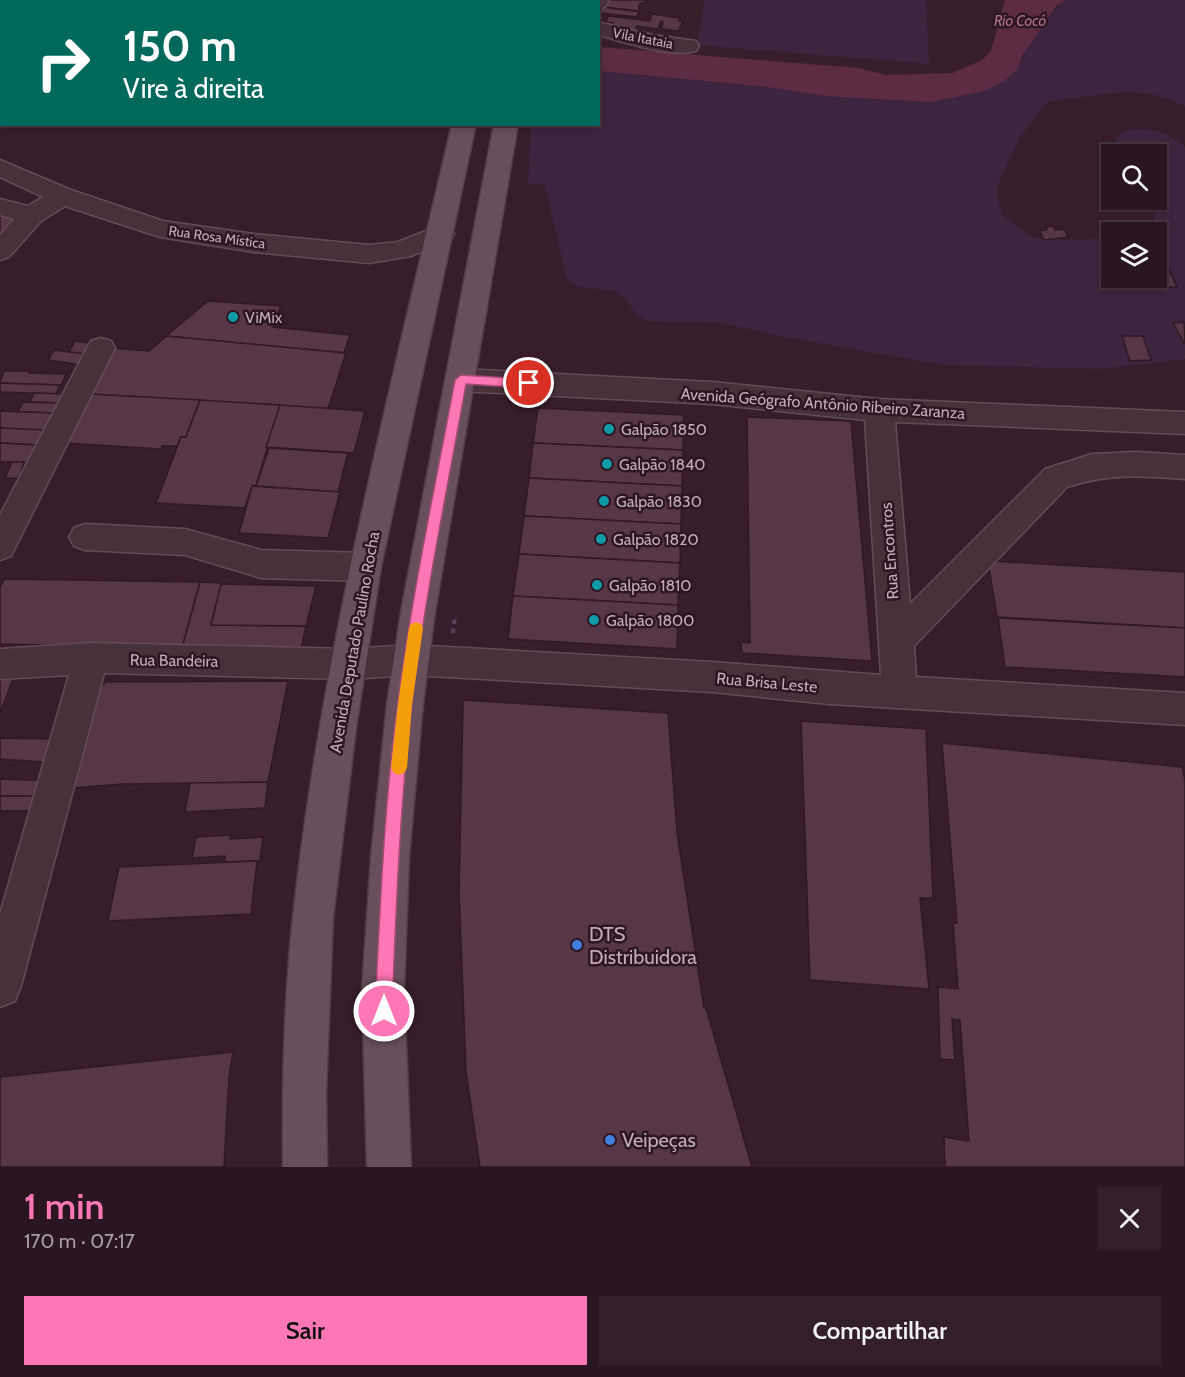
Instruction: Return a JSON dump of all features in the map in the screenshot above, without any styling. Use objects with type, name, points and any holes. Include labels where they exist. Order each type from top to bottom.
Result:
[{"type":"main road","name":"Avenida Deputado Paulino Rocha","points":[[305,1167],[304,1093],[313,918],[338,728],[365,567],[464,126]]},
{"type":"main road","points":[[389,1167],[384,979],[390,857],[411,660],[506,126]]},
{"type":"street","name":"Vila Itataia","points":[[600,29],[653,42],[688,46]]},
{"type":"street","name":"Rua Rosa Mística","points":[[0,168],[62,196],[160,229],[254,243],[369,254],[402,250],[441,234]]},
{"type":"street","points":[[0,251],[32,215],[62,196]]},
{"type":"street","points":[[0,207],[32,215]]},
{"type":"street","points":[[0,547],[101,348]]},
{"type":"street","name":"Avenida Geógrafo Antônio Ribeiro Zaranza","points":[[461,380],[712,393],[879,410],[1185,423]]},
{"type":"street","name":"Rua Encontros","points":[[879,410],[900,692]]},
{"type":"street","points":[[896,641],[1056,478],[1092,466],[1136,464],[1185,467]]},
{"type":"street","points":[[85,537],[185,542],[261,564],[365,567]]},
{"type":"street","points":[[0,986],[91,658]]},
{"type":"street","name":"Rua Bandeira","points":[[0,664],[91,658],[349,664]]},
{"type":"street","name":"Rua Brisa Leste","points":[[349,664],[411,660],[712,677],[900,692],[1185,709]]},
{"type":"path","points":[[453,639],[454,617]]},
{"type":"shaded area","points":[[705,0],[926,0],[929,64],[697,45]]},
{"type":"shaded area","points":[[1067,0],[1185,0],[1185,107],[1169,99],[1136,93],[1118,93],[1047,102],[1020,137],[996,189],[1002,215],[1032,237],[1070,240],[1101,238],[1101,288],[1167,288],[1167,222],[1150,222],[1154,219],[1155,210],[1167,210],[1167,144],[1115,144],[1114,142],[1123,131],[1149,129],[1171,137],[1185,147],[1185,359],[1100,369],[944,365],[779,336],[718,322],[649,321],[638,315],[618,293],[604,289],[583,288],[571,282],[566,276],[545,185],[528,183],[531,126],[600,126],[600,71],[768,87],[1018,69],[1026,51],[1052,12]]},
{"type":"water","name":"Rio Cocó","points":[[1005,0],[1067,0],[1056,6],[1022,56],[1018,69],[1004,81],[984,91],[930,102],[826,96],[768,87],[600,71],[600,47],[858,68],[886,75],[953,73],[982,60],[991,51]]},
{"type":"building","points":[[607,0],[646,0],[646,3],[640,3],[638,11],[604,7]]},
{"type":"building","points":[[602,7],[640,12],[636,17],[600,13]]},
{"type":"building","points":[[652,14],[680,18],[679,21],[683,22],[678,31],[661,29],[663,22],[661,21],[658,29],[637,26],[635,32],[611,28],[613,23],[606,22],[608,16],[650,21]]},
{"type":"building","points":[[0,213],[12,216],[13,221],[0,235]]},
{"type":"building","points":[[1053,226],[1055,230],[1064,229],[1068,237],[1044,240],[1040,231]]},
{"type":"building","points":[[1167,266],[1177,287],[1167,287]]},
{"type":"building","name":"ViMix","points":[[208,301],[281,306],[273,327],[350,335],[344,353],[166,336]]},
{"type":"building","points":[[1184,322],[1185,343],[1173,323]]},
{"type":"building","points":[[166,336],[346,353],[328,409],[92,394],[114,348],[149,351]]},
{"type":"building","points":[[1122,336],[1143,336],[1151,360],[1130,361]]},
{"type":"building","points":[[75,341],[90,343],[85,354],[69,352]]},
{"type":"building","points":[[54,350],[86,354],[81,365],[48,360]]},
{"type":"building","points":[[4,371],[66,374],[61,385],[0,383]]},
{"type":"building","points":[[0,383],[60,385],[56,394],[0,392]]},
{"type":"building","points":[[34,393],[67,394],[63,403],[30,402]]},
{"type":"building","points":[[89,394],[200,400],[186,437],[181,437],[177,446],[162,446],[161,449],[65,443]]},
{"type":"building","points":[[200,400],[280,405],[256,486],[252,486],[245,508],[156,503],[181,437],[186,437]]},
{"type":"building","points":[[23,402],[61,403],[55,413],[18,412]]},
{"type":"building","points":[[280,405],[365,411],[354,453],[266,447]]},
{"type":"building","name":"Galpão 1850","points":[[538,408],[684,415],[683,450],[533,443]]},
{"type":"building","points":[[0,411],[55,413],[47,430],[6,429],[0,427]]},
{"type":"building","points":[[747,417],[851,421],[872,661],[742,653],[741,642],[750,643]]},
{"type":"building","points":[[0,428],[46,430],[38,445],[0,443]]},
{"type":"building","points":[[0,443],[38,445],[30,462],[0,462]]},
{"type":"building","name":"Galpão 1840","points":[[533,443],[683,450],[682,486],[529,478]]},
{"type":"building","points":[[269,448],[348,453],[338,492],[256,486]]},
{"type":"building","points":[[12,462],[24,462],[19,478],[5,478]]},
{"type":"building","name":"Galpão 1830","points":[[529,478],[682,486],[681,524],[524,516]]},
{"type":"building","points":[[252,486],[340,492],[328,538],[239,533]]},
{"type":"building","name":"Galpão 1820","points":[[524,516],[681,524],[680,563],[519,554]]},
{"type":"building","name":"Galpão 1810","points":[[519,554],[680,563],[678,605],[513,596]]},
{"type":"building","points":[[988,561],[1185,572],[1185,628],[997,617]]},
{"type":"building","points":[[4,579],[200,582],[182,648],[0,644],[0,588]]},
{"type":"building","points":[[200,582],[222,583],[211,625],[306,626],[301,649],[182,648]]},
{"type":"building","points":[[221,584],[316,586],[306,626],[211,625]]},
{"type":"building","name":"Galpão 1800","points":[[513,596],[678,605],[677,649],[508,639]]},
{"type":"building","points":[[998,618],[1185,628],[1185,677],[1005,667]]},
{"type":"building","points":[[0,679],[13,679],[0,713]]},
{"type":"building","points":[[288,681],[268,782],[123,784],[74,788],[100,687],[106,682]]},
{"type":"building","points":[[463,700],[668,713],[677,832],[704,1008],[706,1008],[752,1167],[480,1167],[466,1072],[459,891]]},
{"type":"building","points":[[801,721],[926,729],[933,898],[920,898],[929,989],[810,980]]},
{"type":"building","points":[[0,738],[52,739],[44,762],[0,759]]},
{"type":"building","points":[[942,743],[1182,767],[1185,780],[1185,1167],[945,1167],[944,1137],[969,1141],[960,1020],[952,1019],[955,1060],[940,1059],[938,987],[958,989],[953,923],[957,923]]},
{"type":"building","points":[[0,779],[48,780],[43,796],[0,796]]},
{"type":"building","points":[[268,782],[265,808],[185,812],[190,783]]},
{"type":"building","points":[[0,796],[43,796],[41,811],[0,811]]},
{"type":"building","points":[[230,835],[230,839],[263,837],[260,861],[225,862],[225,856],[192,858],[196,837]]},
{"type":"building","points":[[257,861],[251,914],[108,921],[119,867]]},
{"type":"building","points":[[233,1052],[229,1077],[224,1167],[0,1167],[0,1077]]},
{"type":"slow traffic","points":[[399,768],[416,628]]},
{"type":"place","name":"ViMix","points":[[233,317]]},
{"type":"place","name":"Galpão 1850","points":[[609,429]]},
{"type":"place","name":"Galpão 1840","points":[[607,464]]},
{"type":"place","name":"Galpão 1830","points":[[604,501]]},
{"type":"place","name":"Galpão 1820","points":[[601,539]]},
{"type":"place","name":"Galpão 1810","points":[[597,585]]},
{"type":"place","name":"Galpão 1800","points":[[594,620]]},
{"type":"place","name":"DTS Distribuidora","points":[[577,945]]},
{"type":"place","name":"Veipeças","points":[[610,1140]]},
{"type":"route","points":[[384,1011],[383,990],[390,857],[405,704],[418,612],[461,380],[529,383]]}]
